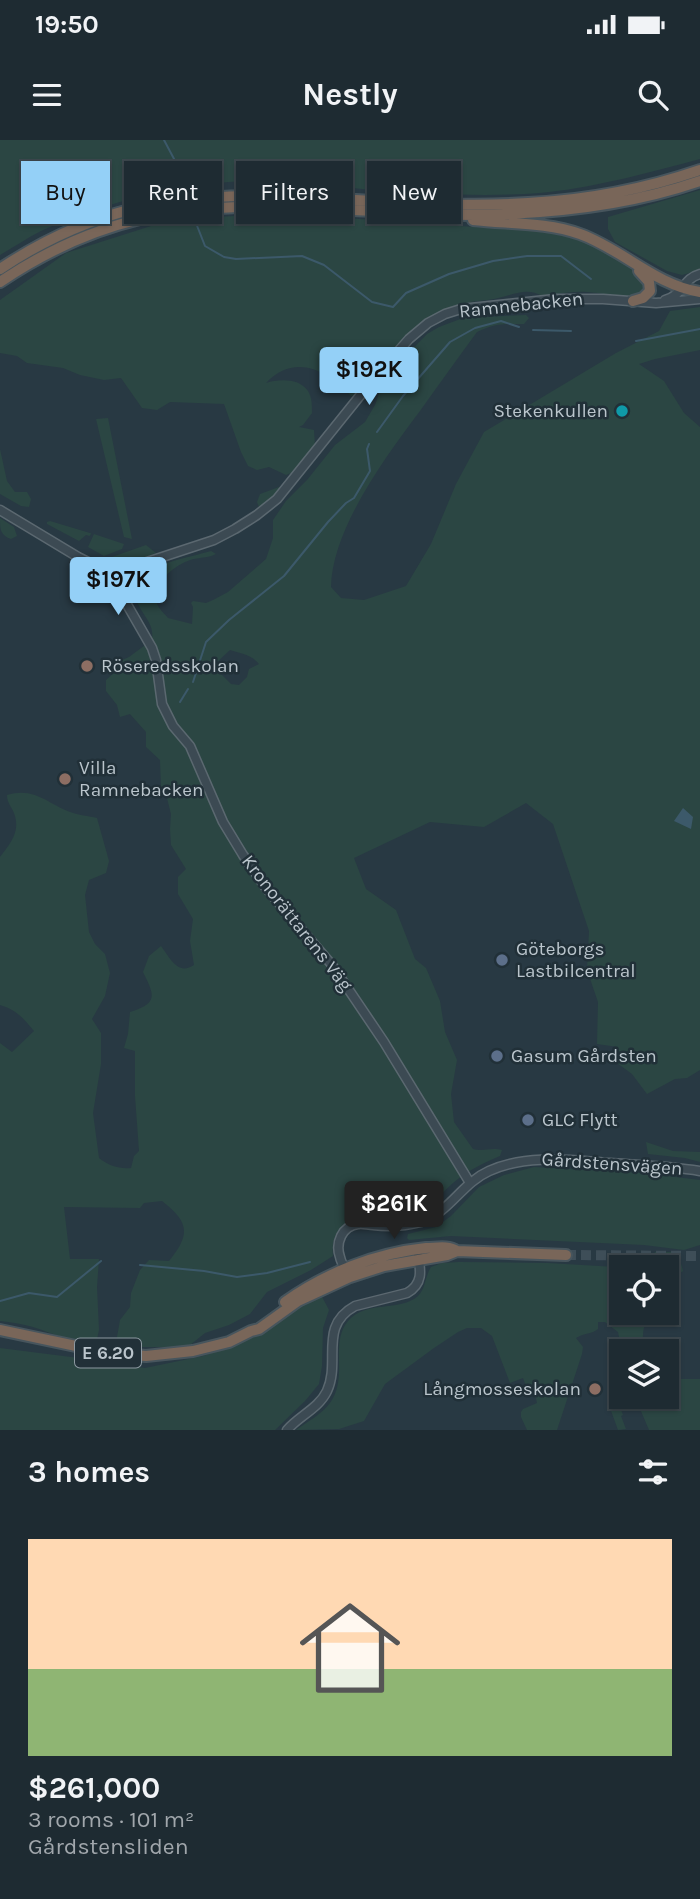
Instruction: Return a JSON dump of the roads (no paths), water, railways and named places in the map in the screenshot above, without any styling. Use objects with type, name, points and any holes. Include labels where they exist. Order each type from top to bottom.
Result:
[{"type":"highway","points":[[0,269],[37,246],[90,222],[147,206],[178,201],[261,197],[429,203],[527,203],[628,190],[700,170]]},
{"type":"highway","points":[[461,214],[516,214],[574,209],[640,198],[700,181]]},
{"type":"highway","points":[[0,282],[44,255],[92,233],[141,219],[220,208],[267,207],[367,212]]},
{"type":"highway","points":[[461,219],[571,231],[596,241],[659,278],[700,292]]},
{"type":"highway","points":[[624,258],[646,277],[651,287],[647,296],[633,301]]},
{"type":"highway","name":"E 6.20","points":[[0,1330],[109,1353],[146,1356],[167,1354],[229,1342],[259,1329],[348,1273],[384,1266],[418,1254],[447,1255],[457,1251],[566,1255]]},
{"type":"street","points":[[656,303],[674,297],[691,277],[700,274]]},
{"type":"street","name":"Ramnebacken","points":[[112,578],[138,565],[211,541],[257,515],[277,499],[401,348],[428,323],[445,314],[461,309],[555,299],[656,303],[700,299]]},
{"type":"street","points":[[0,510],[100,568],[112,578]]},
{"type":"street","name":"Kronorättarens Väg","points":[[112,578],[152,648],[162,704],[173,726],[190,746],[223,822],[266,888],[332,965],[384,1042],[470,1183]]},
{"type":"street","name":"Gårdstensvägen","points":[[348,1273],[340,1257],[339,1245],[339,1239],[347,1228],[356,1224],[393,1226],[425,1220],[446,1208],[470,1183],[491,1170],[514,1162],[531,1159],[700,1171]]},
{"type":"street","points":[[287,1430],[314,1407],[327,1391],[333,1366],[333,1332],[340,1318],[355,1306],[415,1289],[421,1277],[418,1254]]},
{"type":"water","points":[[683,808],[693,817],[691,829],[674,821]]},
{"type":"waterway","points":[[164,140],[175,161]]},
{"type":"waterway","points":[[196,224],[205,246],[224,257],[236,259],[302,256],[324,265],[372,302],[393,307],[406,293],[449,274],[493,261],[527,256],[561,256],[591,279]]},
{"type":"waterway","points":[[377,432],[403,396],[450,342],[475,328],[501,321],[519,327]]},
{"type":"waterway","points":[[636,341],[700,329]]},
{"type":"waterway","points":[[533,330],[571,331]]},
{"type":"waterway","points":[[193,682],[206,642],[284,576],[328,522],[354,498],[370,471],[367,449],[369,444]]},
{"type":"waterway","points":[[180,702],[188,689]]},
{"type":"waterway","points":[[0,1301],[29,1293],[57,1297],[101,1261]]},
{"type":"waterway","points":[[140,1265],[237,1277],[267,1273],[310,1262]]},
{"type":"tunnel","points":[[566,1255],[700,1256]]},
{"type":"place","name":"Stekenkullen","points":[[622,411]]},
{"type":"place","name":"Röseredsskolan","points":[[87,666]]},
{"type":"place","name":"Villa Ramnebacken","points":[[65,779]]},
{"type":"place","name":"Göteborgs Lastbilcentral","points":[[502,960]]},
{"type":"place","name":"Gasum Gårdsten","points":[[497,1056]]},
{"type":"place","name":"GLC Flytt","points":[[528,1120]]},
{"type":"place","name":"Långmosseskolan","points":[[595,1389]]}]
